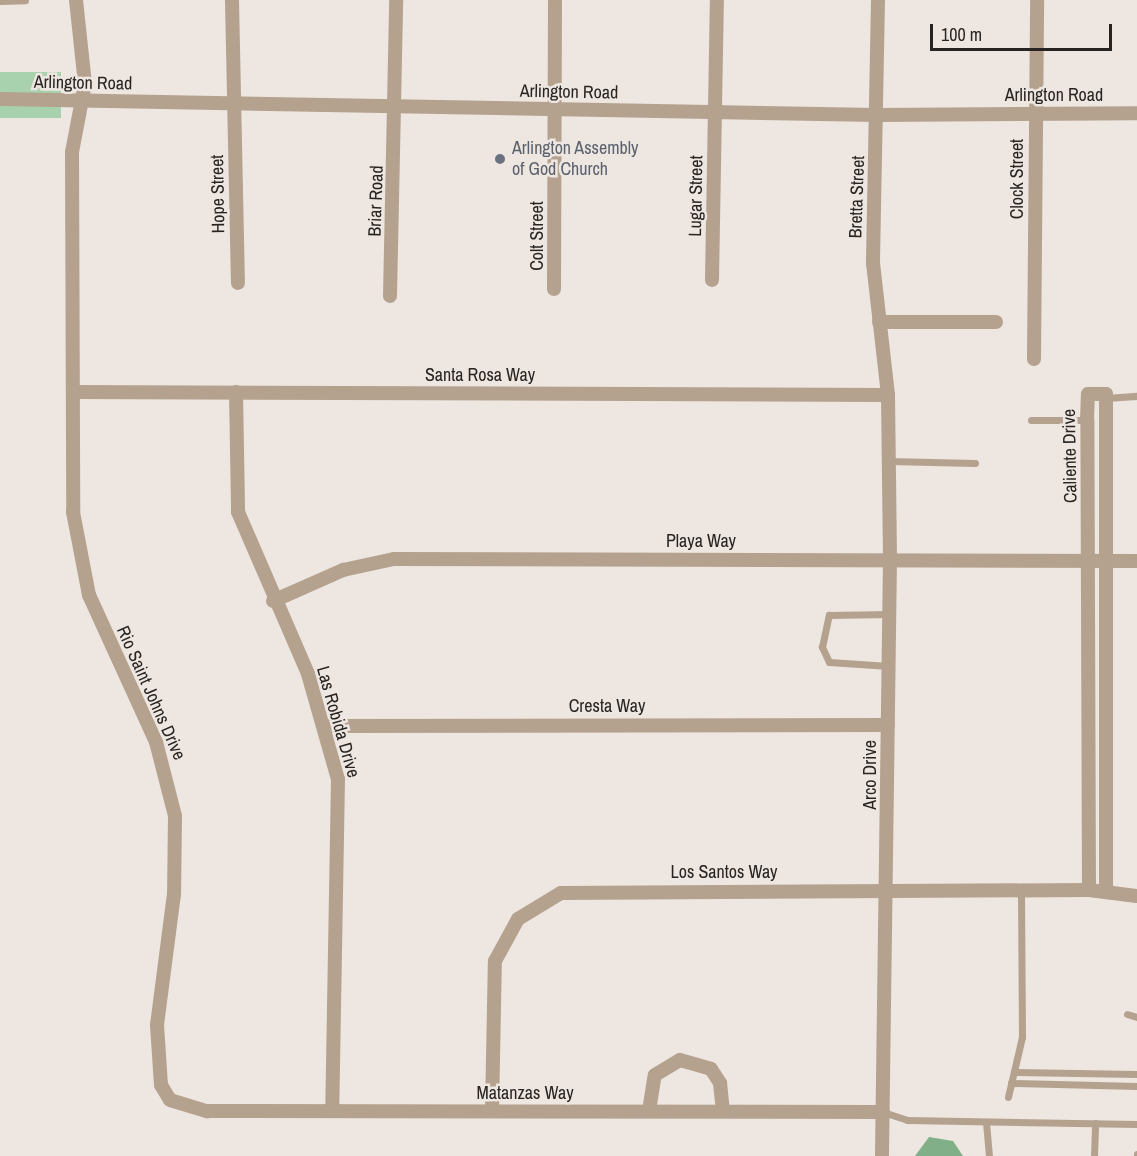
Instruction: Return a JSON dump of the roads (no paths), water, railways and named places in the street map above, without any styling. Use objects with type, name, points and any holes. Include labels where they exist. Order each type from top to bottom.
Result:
[{"type":"street","name":"Rio Saint Johns Drive","points":[[76,0],[82,101],[72,153],[73,512],[80,561],[107,640],[156,742],[175,816],[174,894],[157,1025],[161,1085],[170,1100]]},
{"type":"street","name":"Hope Street","points":[[232,0],[238,283]]},
{"type":"street","name":"Briar Road","points":[[390,296],[396,108],[396,0]]},
{"type":"street","name":"Colt Street","points":[[554,289],[555,0]]},
{"type":"street","name":"Lugar Street","points":[[712,280],[717,0]]},
{"type":"street","name":"Bretta Street","points":[[878,0],[873,262],[888,395]]},
{"type":"street","name":"Clock Street","points":[[1034,359],[1037,0]]},
{"type":"street","name":"Arlington Road","points":[[0,99],[877,116],[1137,113]]},
{"type":"street","points":[[879,322],[996,322]]},
{"type":"street","name":"Santa Rosa Way","points":[[73,392],[888,395]]},
{"type":"street","name":"Las Robida Drive","points":[[236,392],[238,512],[273,601],[309,674],[338,779],[340,825],[332,1111]]},
{"type":"street","name":"Caliente Drive","points":[[1089,890],[1088,394],[1106,398],[1107,891]]},
{"type":"street","name":"Arco Drive","points":[[882,1156],[888,891],[890,559],[888,395]]},
{"type":"street","name":"Playa Way","points":[[273,601],[343,570],[394,559],[1137,561]]},
{"type":"street","name":"Cresta Way","points":[[325,726],[888,725]]},
{"type":"street","points":[[1090,772],[1107,772]]},
{"type":"street","name":"Los Santos Way","points":[[492,1111],[495,961],[518,919],[537,903],[586,890],[1089,890],[1137,896]]},
{"type":"street","points":[[649,1111],[655,1075],[680,1060],[711,1069],[720,1083],[723,1111]]},
{"type":"street","name":"Matanzas Way","points":[[170,1100],[207,1111],[882,1112]]},
{"type":"lane","points":[[0,1],[25,0]]},
{"type":"lane","points":[[1106,398],[1137,396]]},
{"type":"lane","points":[[1031,420],[1087,420]]},
{"type":"lane","points":[[888,461],[975,463]]},
{"type":"lane","points":[[889,614],[829,615],[822,647],[829,662],[889,666]]},
{"type":"lane","points":[[1008,1096],[1022,1037],[1021,890]]},
{"type":"lane","points":[[1127,1014],[1137,1017]]},
{"type":"lane","points":[[1014,1072],[1137,1074]]},
{"type":"lane","points":[[1011,1083],[1137,1086]]},
{"type":"lane","points":[[882,1112],[907,1120],[1137,1124]]},
{"type":"lane","points":[[986,1122],[989,1156]]},
{"type":"lane","points":[[1094,1156],[1095,1123]]},
{"type":"place","name":"Arlington Assembly of God Church","points":[[500,159]]}]
